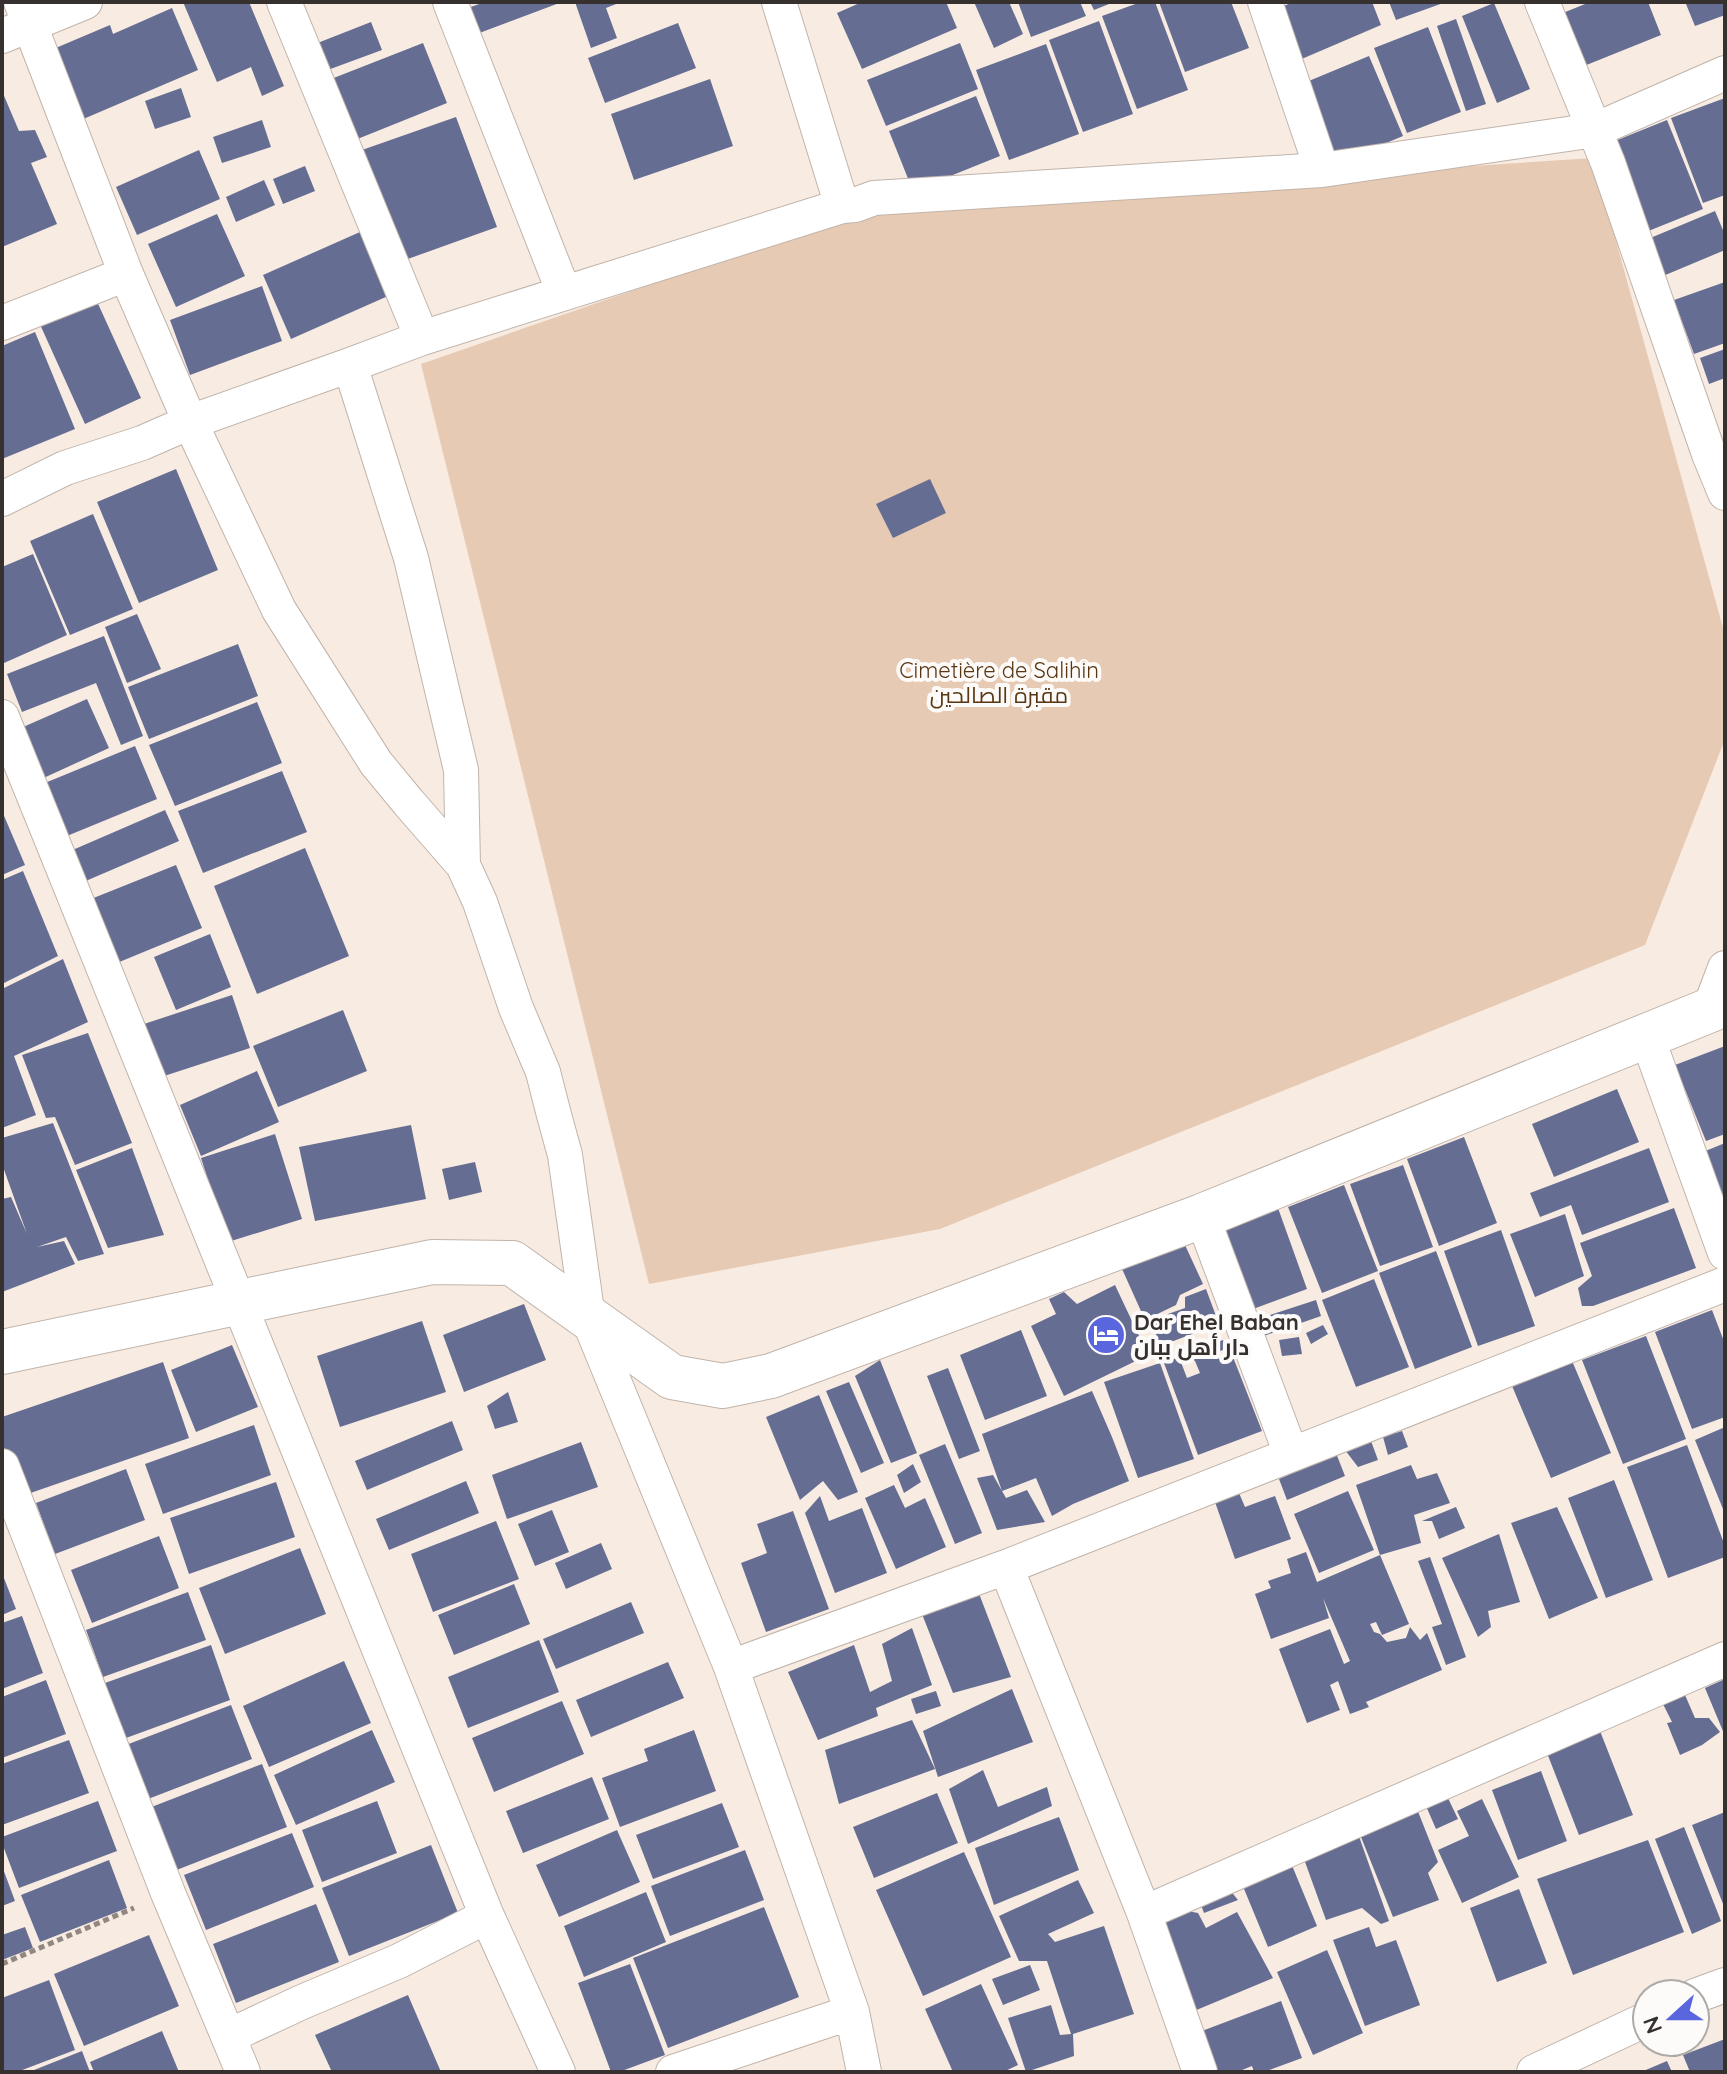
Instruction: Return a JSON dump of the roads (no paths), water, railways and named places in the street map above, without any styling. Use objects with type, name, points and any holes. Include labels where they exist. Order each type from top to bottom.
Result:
[{"type":"street","points":[[85,2],[18,21],[190,422],[279,610],[376,763],[463,865],[480,902],[551,1101],[565,1155],[588,1318],[731,1667],[852,2012],[864,2072]]},
{"type":"street","points":[[284,2],[422,338]]},
{"type":"street","points":[[450,2],[564,293]]},
{"type":"street","points":[[1265,2],[1322,170]]},
{"type":"street","points":[[1542,2],[1608,163],[1717,450],[1725,493]]},
{"type":"street","points":[[784,4],[842,206]]},
{"type":"street","points":[[2,499],[65,468],[142,443],[190,422],[422,338],[874,198],[1322,170],[1595,130],[1725,73]]},
{"type":"street","points":[[2,323],[126,274]]},
{"type":"street","points":[[350,365],[411,558],[461,770],[463,865]]},
{"type":"street","points":[[2,717],[487,1916],[558,2072]]},
{"type":"street","points":[[2,1352],[432,1262],[512,1263],[672,1377],[723,1386],[771,1376],[1202,1216],[1717,1007],[1725,968]]},
{"type":"street","points":[[1646,1034],[1725,1253]]},
{"type":"street","points":[[1202,1216],[1291,1454]]},
{"type":"street","points":[[731,1667],[1006,1567],[1725,1284]]},
{"type":"street","points":[[2,1466],[168,1893],[243,2072]]},
{"type":"street","points":[[1006,1567],[1144,1913],[1200,2072]]},
{"type":"street","points":[[1144,1913],[1725,1659]]},
{"type":"street","points":[[229,2036],[399,1961],[487,1916]]},
{"type":"street","points":[[673,2072],[852,2012]]},
{"type":"street","points":[[1551,2069],[1631,2027]]},
{"type":"place","name":"Dar Ehel Baban دار أهل ببان","points":[[1106,1335]]},
{"type":"park label","name":"Cimetière de Salihin مقبرة الصالحين","points":[[999,682]]}]
